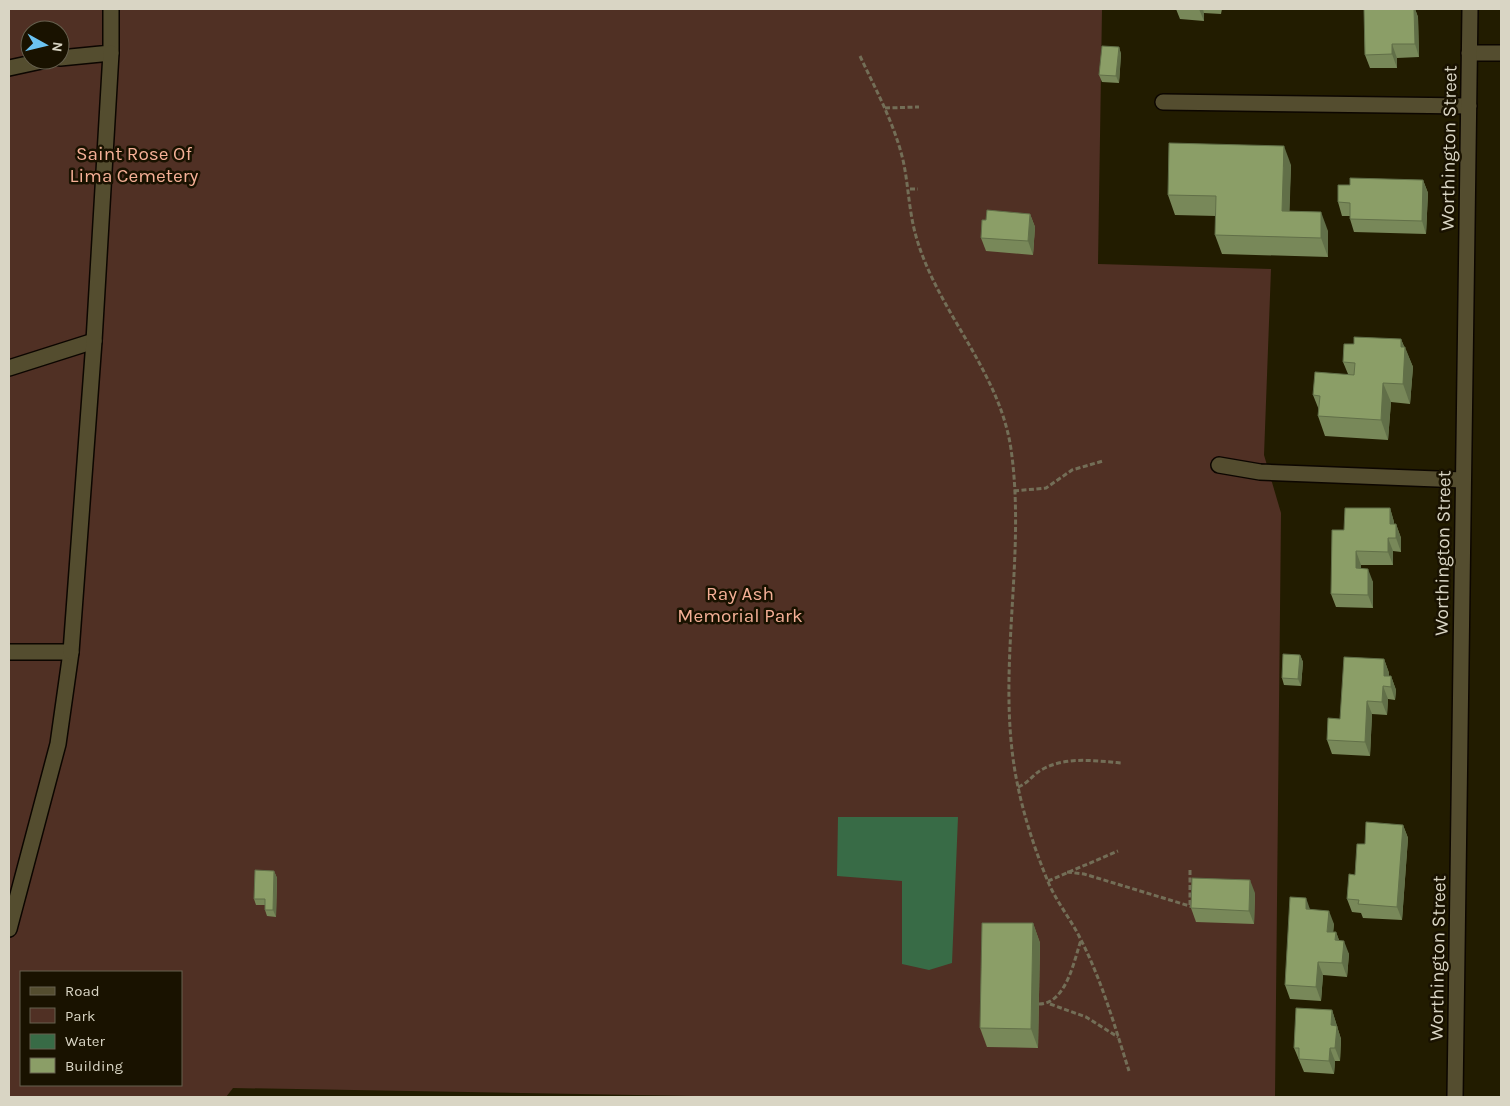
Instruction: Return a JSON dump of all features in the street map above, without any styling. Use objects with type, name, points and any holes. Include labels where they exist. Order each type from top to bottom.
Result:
[{"type":"street","points":[[9,929],[58,744],[71,652],[94,341],[111,53],[111,9]]},
{"type":"street","name":"Worthington Street","points":[[1455,1097],[1470,9]]},
{"type":"street","points":[[70,57],[111,53]]},
{"type":"street","points":[[1469,53],[1501,53]]},
{"type":"street","points":[[1163,102],[1469,106]]},
{"type":"street","points":[[9,368],[94,341]]},
{"type":"street","points":[[1219,465],[1260,472],[1463,480]]},
{"type":"street","points":[[9,652],[71,652]]},
{"type":"path","points":[[860,56],[895,132],[910,189],[910,211],[915,235],[928,269],[994,392],[1005,422],[1011,450],[1014,491],[1010,736],[1018,787],[1034,845],[1048,880],[1081,939],[1094,969],[1129,1071]]},
{"type":"path","points":[[885,108],[919,107]]},
{"type":"path","points":[[910,189],[918,189]]},
{"type":"path","points":[[1014,491],[1046,488],[1080,466],[1103,461]]},
{"type":"path","points":[[1018,787],[1026,784],[1040,770],[1054,764],[1081,760],[1122,763]]},
{"type":"path","points":[[1048,880],[1118,851]]},
{"type":"path","points":[[1190,870],[1190,907]]},
{"type":"path","points":[[1067,872],[1084,874],[1190,907],[1196,907]]},
{"type":"path","points":[[1049,1004],[1057,997],[1064,985],[1081,939]]},
{"type":"path","points":[[1039,1004],[1049,1004],[1086,1017],[1118,1037]]},
{"type":"green space","name":"Ray Ash Memorial Park","points":[[9,9],[1102,9],[1098,264],[1271,269],[1264,455],[1281,513],[1275,1097],[751,1097],[233,1088],[226,1097],[9,1097]]},
{"type":"water","points":[[838,817],[958,817],[952,963],[929,970],[902,964],[902,881],[837,876]]},
{"type":"building","points":[[1364,9],[1414,9],[1415,44],[1392,44],[1392,54],[1365,55]]},
{"type":"building","points":[[1102,46],[1119,47],[1116,76],[1099,75]]},
{"type":"building","points":[[1169,143],[1284,146],[1282,211],[1321,212],[1321,238],[1215,235],[1216,196],[1168,195]]},
{"type":"building","points":[[1350,178],[1423,180],[1422,221],[1350,219],[1350,203],[1338,202],[1338,185],[1350,185]]},
{"type":"building","points":[[987,210],[1030,214],[1028,241],[981,238],[982,220],[986,220]]},
{"type":"building","points":[[1354,337],[1401,339],[1401,347],[1405,347],[1403,384],[1383,383],[1381,420],[1318,416],[1320,396],[1313,395],[1315,372],[1354,375],[1355,363],[1343,362],[1344,344],[1354,344]]},
{"type":"building","points":[[1345,508],[1390,508],[1390,524],[1396,524],[1396,538],[1388,538],[1388,552],[1356,551],[1356,568],[1368,569],[1368,595],[1331,594],[1332,530],[1344,530]]},
{"type":"building","points":[[1283,654],[1300,655],[1298,679],[1282,678]]},
{"type":"building","points":[[1344,657],[1384,659],[1384,676],[1391,676],[1391,687],[1383,686],[1382,702],[1367,701],[1365,742],[1327,740],[1328,718],[1340,719]]},
{"type":"building","points":[[1366,822],[1403,825],[1397,907],[1358,904],[1359,900],[1347,899],[1349,874],[1355,875],[1357,844],[1365,844]]},
{"type":"building","points":[[255,870],[274,871],[273,910],[265,910],[265,899],[254,899]]},
{"type":"building","points":[[1192,878],[1250,880],[1249,911],[1191,908]]},
{"type":"building","points":[[1290,897],[1306,898],[1306,909],[1329,911],[1327,932],[1336,932],[1335,940],[1344,941],[1342,963],[1318,962],[1316,987],[1285,985]]},
{"type":"building","points":[[982,923],[1033,923],[1031,1029],[980,1028]]},
{"type":"building","points":[[1296,1008],[1332,1010],[1331,1025],[1337,1026],[1335,1048],[1330,1048],[1329,1061],[1299,1059],[1299,1048],[1294,1048]]},
{"type":"park label","name":"Saint Rose Of Lima Cemetery","points":[[134,164]]}]
